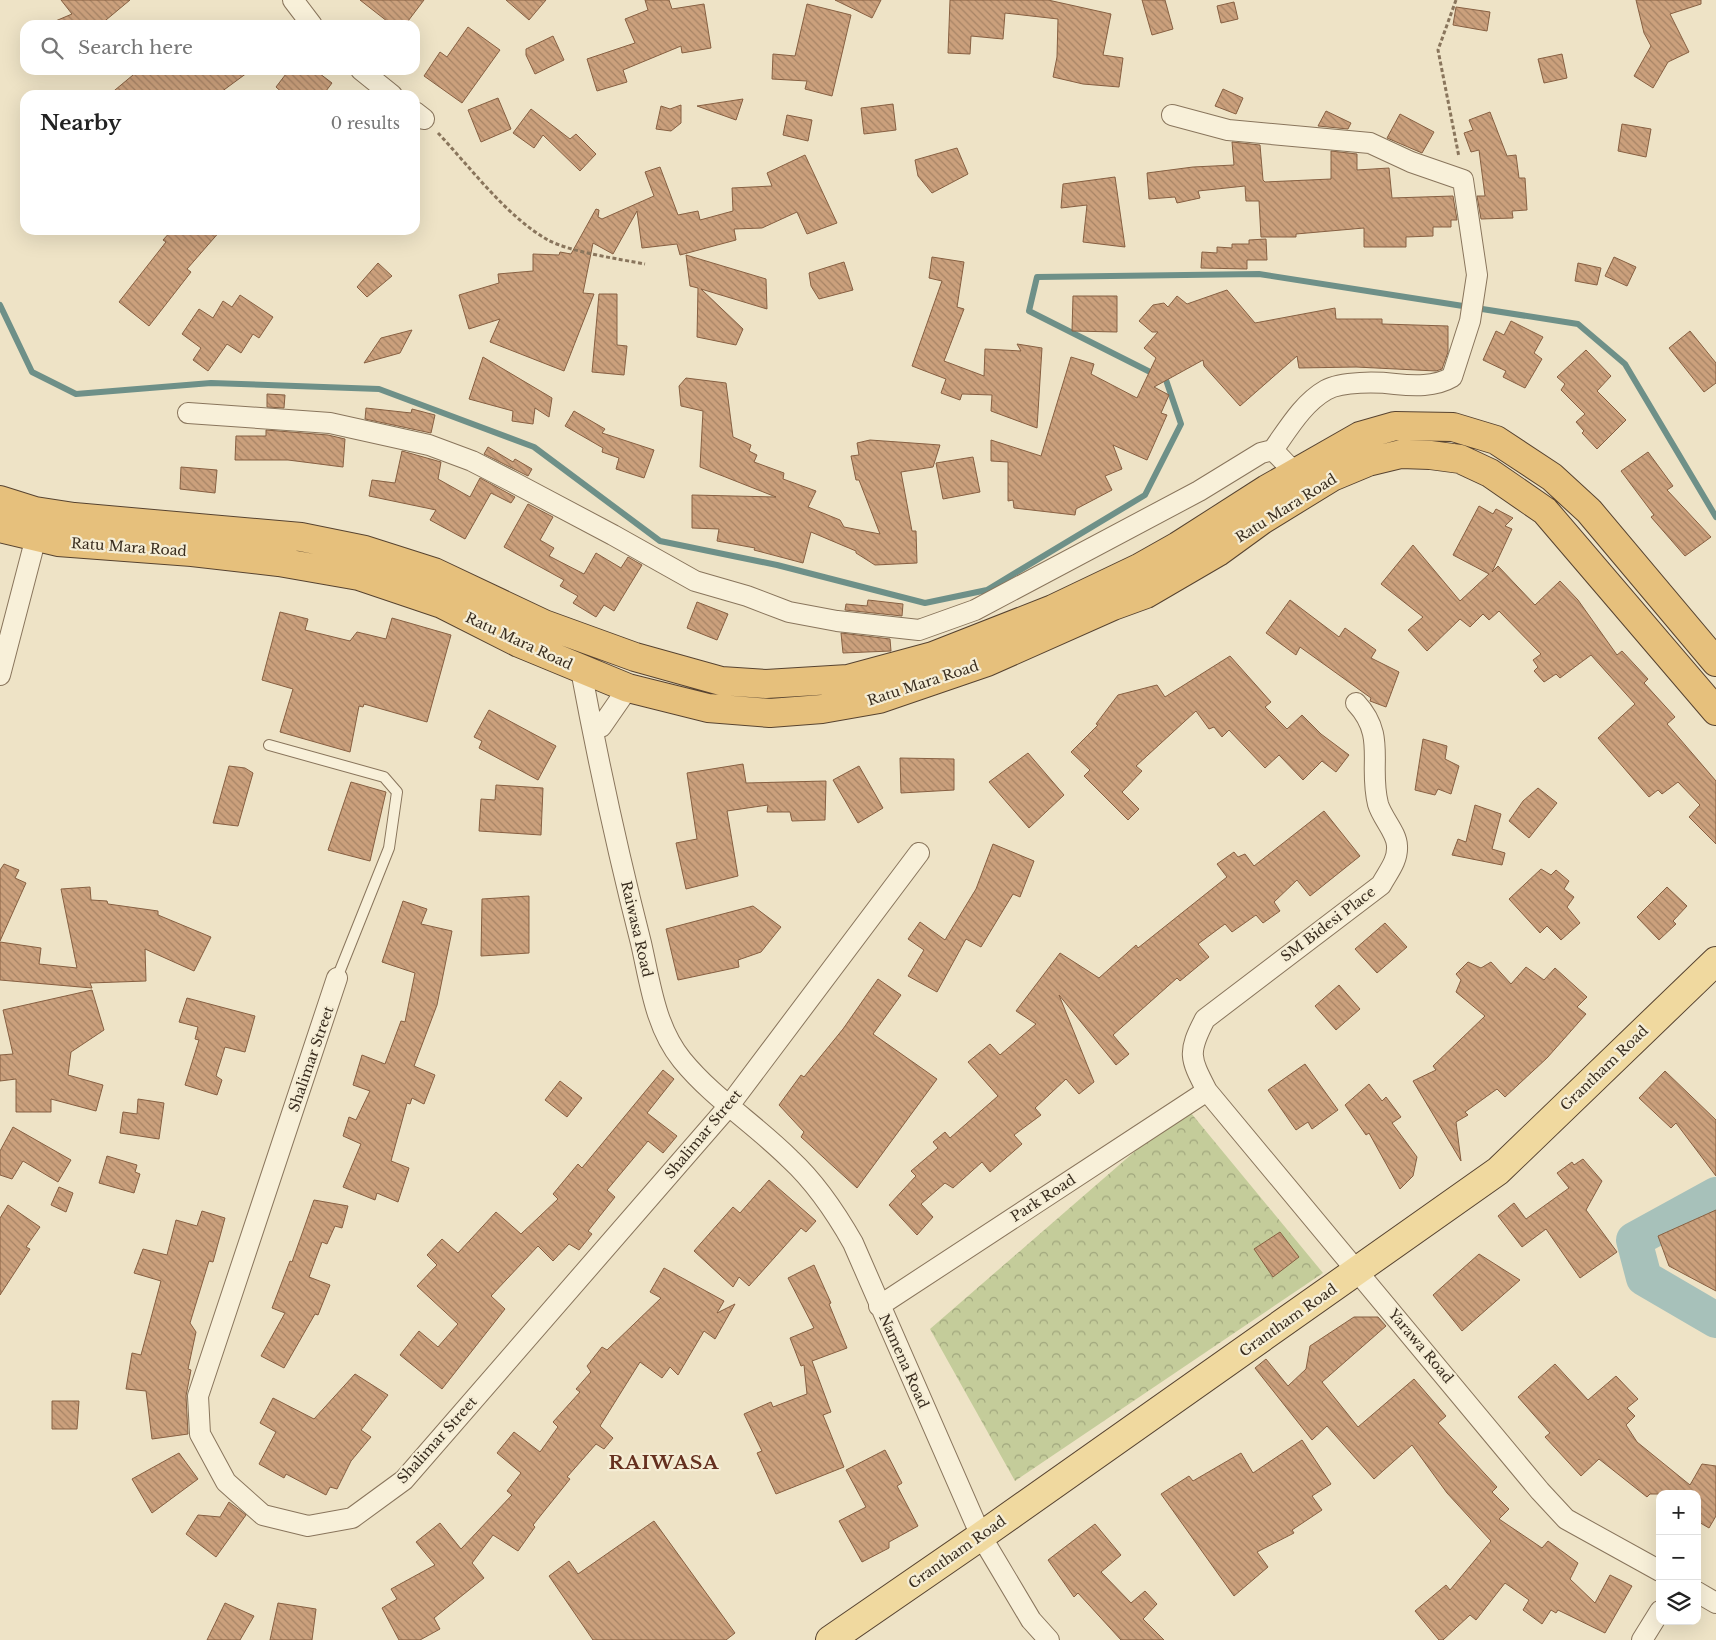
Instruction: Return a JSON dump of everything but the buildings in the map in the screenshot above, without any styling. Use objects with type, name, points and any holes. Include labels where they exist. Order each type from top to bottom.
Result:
[{"type":"highway","name":"Ratu Mara Road","points":[[0,500],[35,511],[74,517],[292,536],[365,550],[434,572],[544,624],[635,657],[721,681],[766,684],[848,679],[933,656],[1054,609],[1178,546],[1294,472],[1360,436],[1395,426],[1453,427],[1496,440],[1552,477],[1589,511],[1716,662]]},
{"type":"highway","name":"Ratu Mara Road","points":[[0,528],[58,542],[192,552],[279,562],[359,576],[442,604],[519,643],[628,688],[708,708],[770,713],[822,709],[879,699],[987,662],[1113,606],[1146,594],[1218,552],[1262,520],[1332,478],[1368,462],[1401,454],[1460,458],[1490,473],[1545,511],[1716,711]]},
{"type":"main road","name":"Grantham Road","points":[[830,1640],[981,1536],[1498,1171],[1716,962]]},
{"type":"street","points":[[293,0],[308,20]]},
{"type":"street","points":[[367,75],[386,90]]},
{"type":"street","points":[[188,413],[330,423],[429,445],[472,462],[513,482],[614,534],[695,581],[746,596],[789,612],[837,621],[919,630],[975,610],[1200,491],[1261,453],[1273,450],[1295,417],[1327,389],[1370,381],[1409,386],[1441,383],[1452,377],[1470,321],[1477,275],[1463,180],[1412,162],[1370,143],[1228,130],[1172,115]]},
{"type":"street","points":[[1273,450],[1294,472]]},
{"type":"street","points":[[0,675],[36,537]]},
{"type":"street","name":"Raiwasa Road","points":[[581,670],[628,891],[660,1020],[680,1058],[728,1107]]},
{"type":"street","points":[[594,729],[601,727],[628,688]]},
{"type":"street","name":"SM Bidesi Place","points":[[1207,1091],[1192,1062],[1195,1038],[1205,1019],[1381,885],[1395,862],[1397,845],[1379,809],[1374,786],[1375,734],[1368,715],[1356,703]]},
{"type":"street","name":"Shalimar Street","points":[[337,978],[198,1396],[200,1434],[226,1482],[263,1515],[308,1526],[352,1518],[404,1480],[728,1107],[919,853]]},
{"type":"street","name":"Yarawa Road","points":[[1207,1091],[1540,1491],[1566,1519],[1656,1568]]},
{"type":"street","name":"Park Road","points":[[879,1306],[1207,1091]]},
{"type":"street","name":"Namena Road","points":[[728,1107],[791,1160],[828,1203],[853,1244],[981,1536],[1031,1620],[1049,1640]]},
{"type":"street","points":[[1701,1594],[1716,1603]]},
{"type":"street","points":[[1642,1640],[1656,1617]]},
{"type":"lane","points":[[269,745],[384,777],[398,792],[389,848],[337,978]]},
{"type":"path","points":[[1456,0],[1438,50],[1463,180]]},
{"type":"path","points":[[420,116],[520,221],[549,241],[601,256],[645,264]]},
{"type":"green space","points":[[1186,1107],[1323,1273],[1015,1481],[930,1329]]},
{"type":"waterway","points":[[0,305],[32,372],[76,394],[211,383],[379,389],[534,447],[660,541],[777,565],[925,603],[987,590],[1145,495],[1181,424],[1166,380],[1029,311],[1037,277],[1259,274],[1578,324],[1625,364],[1716,517]]},
{"type":"waterway","points":[[1716,1195],[1634,1240],[1644,1278],[1716,1320]]},
{"type":"district","name":"RAIWASA","points":[[664,1462]]}]
